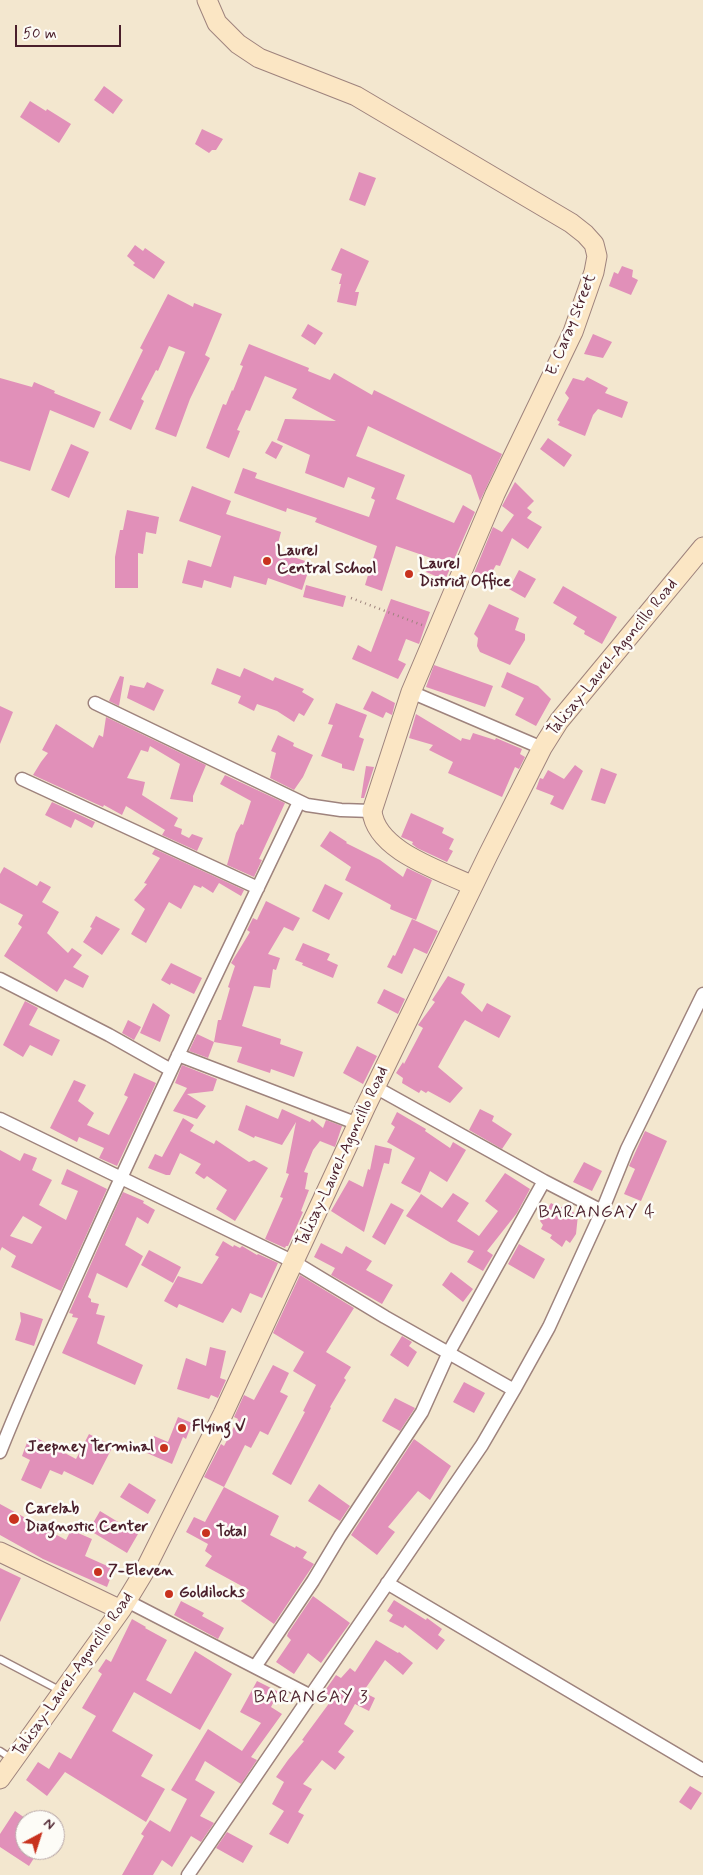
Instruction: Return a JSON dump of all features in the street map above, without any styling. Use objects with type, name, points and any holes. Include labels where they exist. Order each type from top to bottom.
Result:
[{"type":"main road","name":"E. Caray Street","points":[[207,0],[217,23],[238,44],[259,58],[356,96],[571,223],[594,244],[597,256],[594,272],[573,332],[495,494],[411,692],[372,811]]},
{"type":"main road","name":"Talisay-Laurel-Agoncillo Road","points":[[0,1779],[7,1756],[63,1692],[124,1605],[144,1572],[219,1422],[375,1087],[542,748],[559,721],[703,547]]},
{"type":"main road","points":[[372,811],[376,828],[397,850],[473,886]]},
{"type":"main road","points":[[0,1552],[124,1605]]},
{"type":"street","points":[[411,692],[542,748]]},
{"type":"street","points":[[95,703],[299,802],[342,810],[372,811]]},
{"type":"street","points":[[22,779],[258,888]]},
{"type":"street","points":[[0,1452],[21,1399],[178,1054],[299,802]]},
{"type":"street","points":[[0,980],[109,1035],[171,1070]]},
{"type":"street","points":[[188,1875],[482,1445],[548,1327],[602,1212],[627,1149],[703,994]]},
{"type":"street","points":[[178,1054],[358,1124]]},
{"type":"street","points":[[375,1087],[602,1212]]},
{"type":"street","points":[[0,1119],[294,1262],[385,1317],[514,1390]]},
{"type":"street","points":[[255,1667],[314,1581],[340,1536],[422,1412],[449,1352],[544,1181]]},
{"type":"street","points":[[387,1583],[703,1770]]},
{"type":"street","points":[[124,1605],[255,1667],[310,1696]]},
{"type":"lane","points":[[0,1659],[63,1692]]},
{"type":"path","points":[[351,598],[437,630]]},
{"type":"building","points":[[104,86],[123,100],[113,114],[94,100]]},
{"type":"building","points":[[30,101],[71,124],[59,143],[20,117]]},
{"type":"building","points":[[202,129],[223,139],[216,150],[212,150],[209,153],[195,144]]},
{"type":"building","points":[[359,172],[376,178],[365,206],[349,200]]},
{"type":"building","points":[[135,245],[143,251],[145,248],[165,262],[154,279],[133,265],[135,263],[127,256]]},
{"type":"building","points":[[341,248],[369,261],[355,292],[359,292],[356,306],[337,302],[342,274],[331,270]]},
{"type":"building","points":[[622,266],[633,270],[632,277],[638,280],[631,295],[609,286],[614,272],[618,274]]},
{"type":"building","points":[[168,294],[193,307],[194,303],[222,314],[205,355],[210,358],[190,399],[176,437],[155,429],[185,352],[169,346],[158,371],[156,370],[141,399],[144,401],[131,430],[109,420],[143,350],[140,348]]},
{"type":"building","points":[[308,324],[323,333],[315,345],[301,336]]},
{"type":"building","points":[[593,334],[612,342],[603,358],[584,354]]},
{"type":"building","points":[[249,344],[309,368],[308,371],[330,380],[334,373],[372,395],[374,390],[502,454],[480,501],[471,475],[368,426],[356,456],[405,475],[396,499],[454,523],[463,505],[475,512],[445,580],[426,572],[431,558],[396,546],[382,591],[365,585],[377,546],[315,522],[317,518],[287,508],[286,512],[234,493],[243,468],[257,473],[255,478],[369,517],[375,500],[371,498],[375,488],[348,477],[344,488],[305,473],[310,455],[277,440],[285,419],[336,421],[292,398],[297,389],[265,376],[250,411],[246,410],[237,430],[240,431],[229,458],[206,448],[223,404],[226,405],[233,391],[243,366],[240,365]]},
{"type":"building","points":[[587,377],[608,388],[605,393],[628,402],[622,418],[598,409],[593,415],[585,436],[558,425],[560,422],[557,420],[569,398],[565,393],[573,378],[584,381]]},
{"type":"building","points":[[0,378],[32,387],[34,382],[55,391],[54,393],[101,412],[94,428],[50,410],[30,471],[0,461]]},
{"type":"building","points":[[548,438],[572,455],[564,467],[540,449]]},
{"type":"building","points":[[272,441],[283,446],[276,459],[265,453]]},
{"type":"building","points":[[71,444],[89,452],[69,498],[51,490]]},
{"type":"building","points":[[515,482],[534,501],[527,508],[532,512],[527,518],[542,527],[528,549],[512,538],[500,566],[496,565],[487,581],[474,573],[493,527],[502,532],[514,515],[502,506]]},
{"type":"building","points":[[192,486],[231,501],[226,514],[281,532],[276,551],[311,563],[302,590],[268,578],[266,585],[234,576],[231,588],[204,580],[202,588],[182,583],[188,560],[211,567],[221,536],[179,521]]},
{"type":"building","points":[[127,510],[159,517],[156,534],[146,532],[143,554],[138,553],[138,588],[115,588],[115,557],[120,530],[123,530]]},
{"type":"building","points":[[519,570],[536,579],[525,598],[509,589]]},
{"type":"building","points":[[306,585],[346,596],[343,607],[303,597]]},
{"type":"building","points":[[563,586],[617,617],[602,644],[584,634],[585,631],[573,624],[577,617],[553,603]]},
{"type":"building","points":[[391,599],[430,612],[419,644],[406,639],[398,660],[406,664],[398,679],[352,659],[358,645],[371,652]]},
{"type":"building","points":[[489,604],[519,618],[515,630],[525,634],[525,640],[510,665],[480,652],[477,646],[478,638],[474,634]]},
{"type":"building","points":[[434,665],[493,686],[485,707],[426,687]]},
{"type":"building","points":[[217,668],[240,677],[244,668],[273,681],[275,677],[304,689],[302,692],[314,699],[304,716],[299,713],[294,722],[277,711],[257,704],[254,711],[238,703],[241,696],[211,684]]},
{"type":"building","points":[[507,672],[538,686],[551,699],[536,726],[515,715],[524,698],[501,687]]},
{"type":"building","points":[[120,676],[124,677],[119,706],[109,701]]},
{"type":"building","points":[[147,682],[164,690],[154,711],[127,698],[130,685],[144,688]]},
{"type":"building","points":[[372,691],[395,703],[392,715],[386,712],[383,718],[363,709]]},
{"type":"building","points":[[336,703],[367,715],[359,737],[364,739],[354,771],[342,768],[342,764],[321,756],[333,725],[328,724]]},
{"type":"building","points":[[0,706],[13,712],[0,744]]},
{"type":"building","points":[[416,714],[461,741],[462,738],[470,740],[473,733],[495,740],[496,738],[522,749],[520,754],[525,757],[519,769],[515,767],[502,797],[448,773],[453,762],[429,750],[433,745],[409,738]]},
{"type":"building","points":[[106,717],[206,765],[193,796],[193,802],[170,799],[180,764],[150,746],[148,752],[141,750],[127,778],[145,782],[142,795],[178,818],[174,826],[182,829],[181,834],[189,838],[192,834],[203,838],[197,851],[162,835],[165,830],[126,806],[122,815],[104,805],[103,807],[33,775],[48,753],[42,750],[56,724],[93,748],[99,735],[103,737]]},
{"type":"building","points":[[278,735],[294,743],[293,746],[313,755],[303,777],[294,790],[270,778],[276,753],[271,751]]},
{"type":"building","points":[[575,765],[583,771],[563,810],[550,804],[554,796],[536,789],[540,778],[543,779],[548,770],[564,779]]},
{"type":"building","points":[[366,766],[374,767],[364,798],[361,798]]},
{"type":"building","points":[[601,768],[617,774],[605,804],[591,800]]},
{"type":"building","points":[[225,775],[285,803],[259,859],[262,860],[254,877],[227,865],[236,833],[241,824],[243,825],[251,801],[220,784]]},
{"type":"building","points":[[52,802],[95,822],[92,828],[75,819],[71,828],[45,815]]},
{"type":"building","points":[[411,813],[444,828],[442,833],[454,839],[449,849],[453,851],[447,862],[417,848],[412,844],[413,842],[401,837]]},
{"type":"building","points":[[330,831],[346,843],[380,860],[403,877],[407,868],[432,880],[416,920],[390,909],[391,905],[345,880],[351,867],[320,846]]},
{"type":"building","points":[[155,849],[244,890],[241,896],[219,883],[213,893],[202,886],[201,888],[194,885],[181,909],[169,902],[146,943],[131,934],[145,909],[134,900],[147,884],[144,883],[160,858],[152,854]]},
{"type":"building","points":[[4,867],[37,886],[40,881],[51,887],[42,902],[59,912],[47,933],[68,953],[72,948],[82,955],[73,967],[89,976],[83,988],[65,979],[57,992],[4,956],[22,927],[18,924],[23,915],[0,903],[0,874]]},
{"type":"building","points":[[325,884],[343,893],[329,920],[312,911]]},
{"type":"building","points":[[266,901],[300,918],[293,931],[284,927],[268,954],[280,958],[276,970],[273,969],[270,988],[254,986],[242,1026],[281,1039],[280,1044],[303,1052],[294,1077],[271,1069],[270,1073],[237,1062],[242,1047],[214,1042],[218,1020],[221,1020],[230,988],[228,987],[235,966],[231,963],[250,932],[247,930],[253,918],[257,920]]},
{"type":"building","points":[[96,916],[120,929],[102,955],[83,942],[92,928],[90,927]]},
{"type":"building","points":[[412,919],[438,931],[427,954],[414,948],[402,974],[387,967],[393,955],[395,956]]},
{"type":"building","points":[[303,943],[330,954],[327,960],[338,965],[333,978],[302,965],[303,963],[295,960]]},
{"type":"building","points":[[171,963],[202,978],[194,994],[161,980]]},
{"type":"building","points":[[448,976],[465,984],[461,993],[482,1012],[487,1003],[511,1016],[499,1038],[465,1020],[462,1024],[438,1067],[463,1088],[450,1103],[428,1091],[426,1093],[421,1090],[419,1093],[402,1083],[403,1078],[396,1073],[403,1062],[404,1064],[423,1028],[418,1025],[435,1002],[432,1000]]},
{"type":"building","points":[[384,989],[405,999],[398,1014],[377,1003]]},
{"type":"building","points":[[25,1001],[38,1008],[29,1025],[60,1040],[52,1056],[30,1045],[23,1057],[3,1045]]},
{"type":"building","points":[[153,1003],[170,1015],[160,1042],[140,1033]]},
{"type":"building","points":[[128,1020],[141,1027],[134,1040],[122,1033]]},
{"type":"building","points":[[197,1034],[214,1042],[208,1058],[189,1051]]},
{"type":"building","points":[[357,1046],[377,1056],[363,1084],[343,1073]]},
{"type":"building","points":[[182,1065],[217,1079],[213,1091],[187,1094],[206,1106],[197,1119],[173,1111],[187,1088],[175,1083]]},
{"type":"building","points":[[134,1073],[156,1083],[117,1166],[99,1158],[104,1148],[79,1137],[77,1142],[50,1128],[74,1080],[86,1085],[78,1101],[94,1113],[87,1125],[109,1135],[128,1097],[124,1095]]},
{"type":"building","points":[[246,1105],[278,1119],[282,1109],[310,1122],[312,1119],[323,1128],[326,1120],[342,1126],[335,1147],[320,1141],[313,1150],[304,1172],[308,1173],[305,1189],[309,1190],[301,1211],[303,1212],[288,1246],[285,1248],[265,1239],[283,1198],[280,1197],[289,1174],[286,1173],[296,1122],[282,1145],[255,1136],[254,1138],[238,1130]]},
{"type":"building","points":[[480,1109],[494,1116],[492,1121],[512,1134],[502,1149],[469,1130]]},
{"type":"building","points":[[397,1112],[426,1129],[425,1131],[450,1148],[453,1142],[466,1150],[447,1182],[430,1171],[420,1193],[401,1183],[415,1158],[387,1142],[395,1127],[391,1124]]},
{"type":"building","points":[[183,1118],[194,1125],[190,1131],[214,1144],[216,1140],[249,1162],[254,1160],[268,1168],[235,1221],[216,1209],[227,1190],[207,1176],[204,1179],[195,1173],[201,1164],[180,1153],[170,1175],[148,1168],[155,1154],[162,1157]]},
{"type":"building","points":[[645,1131],[667,1141],[641,1201],[624,1194],[635,1169],[629,1166]]},
{"type":"building","points":[[375,1145],[392,1149],[389,1164],[384,1163],[364,1232],[331,1211],[349,1180],[363,1187],[368,1169],[370,1170]]},
{"type":"building","points":[[0,1150],[20,1161],[24,1153],[37,1158],[32,1170],[52,1180],[39,1205],[66,1220],[78,1191],[61,1184],[67,1169],[107,1189],[61,1291],[11,1267],[16,1256],[2,1247],[0,1251]],"holes":[[[23,1216],[42,1227],[32,1244],[10,1236]]]},
{"type":"building","points":[[584,1162],[602,1171],[592,1191],[573,1182]]},
{"type":"building","points":[[505,1173],[530,1189],[517,1213],[487,1251],[493,1255],[483,1271],[467,1262],[474,1251],[451,1243],[406,1216],[421,1194],[442,1208],[453,1193],[469,1203],[457,1221],[479,1236],[498,1211],[485,1201]]},
{"type":"building","points":[[123,1192],[144,1201],[143,1203],[155,1210],[148,1224],[137,1217],[125,1245],[143,1256],[127,1288],[97,1273],[88,1297],[91,1299],[91,1302],[99,1304],[96,1314],[105,1316],[97,1343],[143,1365],[135,1385],[62,1353],[78,1318],[72,1317],[73,1314],[69,1313]]},
{"type":"building","points":[[391,1203],[404,1210],[385,1245],[372,1237]]},
{"type":"building","points":[[551,1203],[560,1208],[563,1206],[578,1215],[576,1234],[570,1243],[566,1240],[562,1247],[550,1238],[552,1235],[541,1229],[543,1225],[540,1221]]},
{"type":"building","points":[[223,1241],[233,1247],[234,1245],[240,1248],[242,1246],[257,1255],[278,1263],[262,1298],[250,1293],[241,1313],[232,1308],[223,1323],[179,1304],[177,1308],[164,1301],[178,1276],[202,1284],[219,1257],[215,1255]]},
{"type":"building","points":[[321,1243],[342,1254],[346,1246],[372,1261],[366,1270],[393,1285],[382,1304],[331,1275],[335,1268],[314,1257]]},
{"type":"building","points":[[519,1244],[545,1259],[534,1279],[508,1264]]},
{"type":"building","points":[[149,1250],[181,1267],[173,1283],[141,1265]]},
{"type":"building","points":[[451,1272],[473,1289],[463,1302],[442,1285]]},
{"type":"building","points":[[300,1275],[354,1308],[326,1352],[351,1367],[291,1485],[272,1474],[305,1412],[303,1411],[316,1385],[293,1371],[304,1352],[273,1333]]},
{"type":"building","points":[[20,1312],[43,1319],[34,1346],[15,1340],[21,1321]]},
{"type":"building","points":[[402,1336],[412,1342],[409,1346],[417,1352],[408,1367],[390,1355]]},
{"type":"building","points":[[210,1347],[226,1351],[220,1378],[226,1380],[218,1398],[211,1395],[209,1399],[177,1389],[186,1358],[206,1366]]},
{"type":"building","points":[[273,1365],[289,1373],[280,1392],[288,1396],[268,1435],[260,1431],[251,1448],[245,1445],[224,1487],[204,1477],[221,1444],[224,1446],[238,1419],[234,1417],[244,1395],[254,1400]]},
{"type":"building","points":[[464,1382],[485,1393],[474,1413],[453,1402]]},
{"type":"building","points":[[395,1398],[415,1408],[400,1431],[382,1421]]},
{"type":"building","points":[[178,1417],[192,1423],[186,1439],[183,1437],[172,1464],[147,1453],[154,1436],[168,1442]]},
{"type":"building","points":[[89,1434],[113,1446],[93,1485],[64,1471],[62,1475],[50,1470],[41,1489],[21,1480],[30,1460],[22,1456],[28,1440],[33,1444],[35,1437],[76,1459]]},
{"type":"building","points":[[414,1439],[451,1466],[430,1500],[418,1491],[388,1527],[395,1532],[377,1555],[351,1535]]},
{"type":"building","points":[[129,1483],[156,1500],[148,1514],[120,1497]]},
{"type":"building","points":[[319,1484],[350,1506],[340,1521],[308,1501]]},
{"type":"building","points":[[224,1487],[279,1516],[270,1535],[307,1552],[303,1558],[314,1564],[274,1624],[241,1601],[249,1590],[205,1566],[212,1556],[205,1551],[208,1544],[186,1532],[194,1517],[205,1522]]},
{"type":"building","points":[[0,1504],[66,1540],[71,1530],[92,1539],[85,1556],[114,1569],[107,1587],[43,1559],[0,1535]]},
{"type":"building","points":[[100,1511],[138,1534],[127,1553],[89,1530]]},
{"type":"building","points":[[0,1568],[21,1578],[0,1622]]},
{"type":"building","points":[[313,1596],[350,1623],[321,1663],[308,1653],[294,1674],[276,1662],[291,1640],[287,1636],[288,1633]]},
{"type":"building","points":[[394,1600],[426,1620],[427,1618],[442,1629],[438,1635],[445,1640],[437,1650],[405,1625],[403,1628],[389,1621],[393,1615],[387,1611]]},
{"type":"building","points":[[181,1601],[204,1613],[202,1616],[224,1628],[218,1639],[174,1615]]},
{"type":"building","points":[[132,1619],[167,1640],[146,1680],[171,1694],[195,1651],[232,1674],[200,1730],[134,1692],[112,1731],[153,1755],[141,1776],[165,1789],[146,1822],[65,1772],[47,1796],[26,1780],[38,1762],[49,1769],[59,1752],[71,1759],[96,1716],[82,1708],[102,1674],[98,1671],[106,1659],[111,1662]]},
{"type":"building","points":[[376,1640],[399,1652],[413,1663],[403,1675],[385,1660],[363,1692],[375,1698],[369,1711],[355,1704],[344,1724],[354,1731],[338,1752],[345,1757],[335,1770],[322,1760],[303,1784],[312,1789],[298,1812],[304,1815],[288,1844],[269,1834],[284,1811],[272,1804],[284,1782],[276,1777],[304,1741],[302,1740],[333,1698],[324,1692],[336,1675],[341,1678],[350,1668],[355,1672]]},
{"type":"building","points":[[257,1681],[279,1692],[271,1707],[282,1714],[251,1757],[257,1760],[241,1784],[205,1761],[195,1780],[215,1792],[200,1816],[214,1823],[201,1842],[191,1836],[172,1867],[162,1860],[153,1875],[122,1875],[144,1836],[141,1834],[150,1820],[170,1832],[187,1799],[171,1790],[208,1729],[242,1751],[261,1723],[240,1712]]},
{"type":"building","points":[[690,1786],[702,1793],[691,1810],[679,1802]]},
{"type":"building","points":[[15,1811],[15,1857],[0,1847],[0,1834]]},
{"type":"building","points":[[227,1832],[253,1846],[243,1863],[216,1848]]},
{"type":"building","points":[[20,1860],[33,1860],[29,1866]]},
{"type":"place","name":"Laurel Central School","points":[[267,561]]},
{"type":"place","name":"Laurel District Office","points":[[409,574]]},
{"type":"place","name":"Flying V","points":[[182,1428]]},
{"type":"place","name":"Jeepney Terminal","points":[[164,1448]]},
{"type":"place","name":"Carelab Diagnostic Center","points":[[14,1519]]},
{"type":"place","name":"Total","points":[[206,1533]]},
{"type":"place","name":"7-Eleven","points":[[98,1572]]},
{"type":"place","name":"Goldilocks","points":[[169,1594]]},
{"type":"district","name":"BARANGAY 4","points":[[597,1213]]},
{"type":"district","name":"BARANGAY 3","points":[[311,1698]]}]
